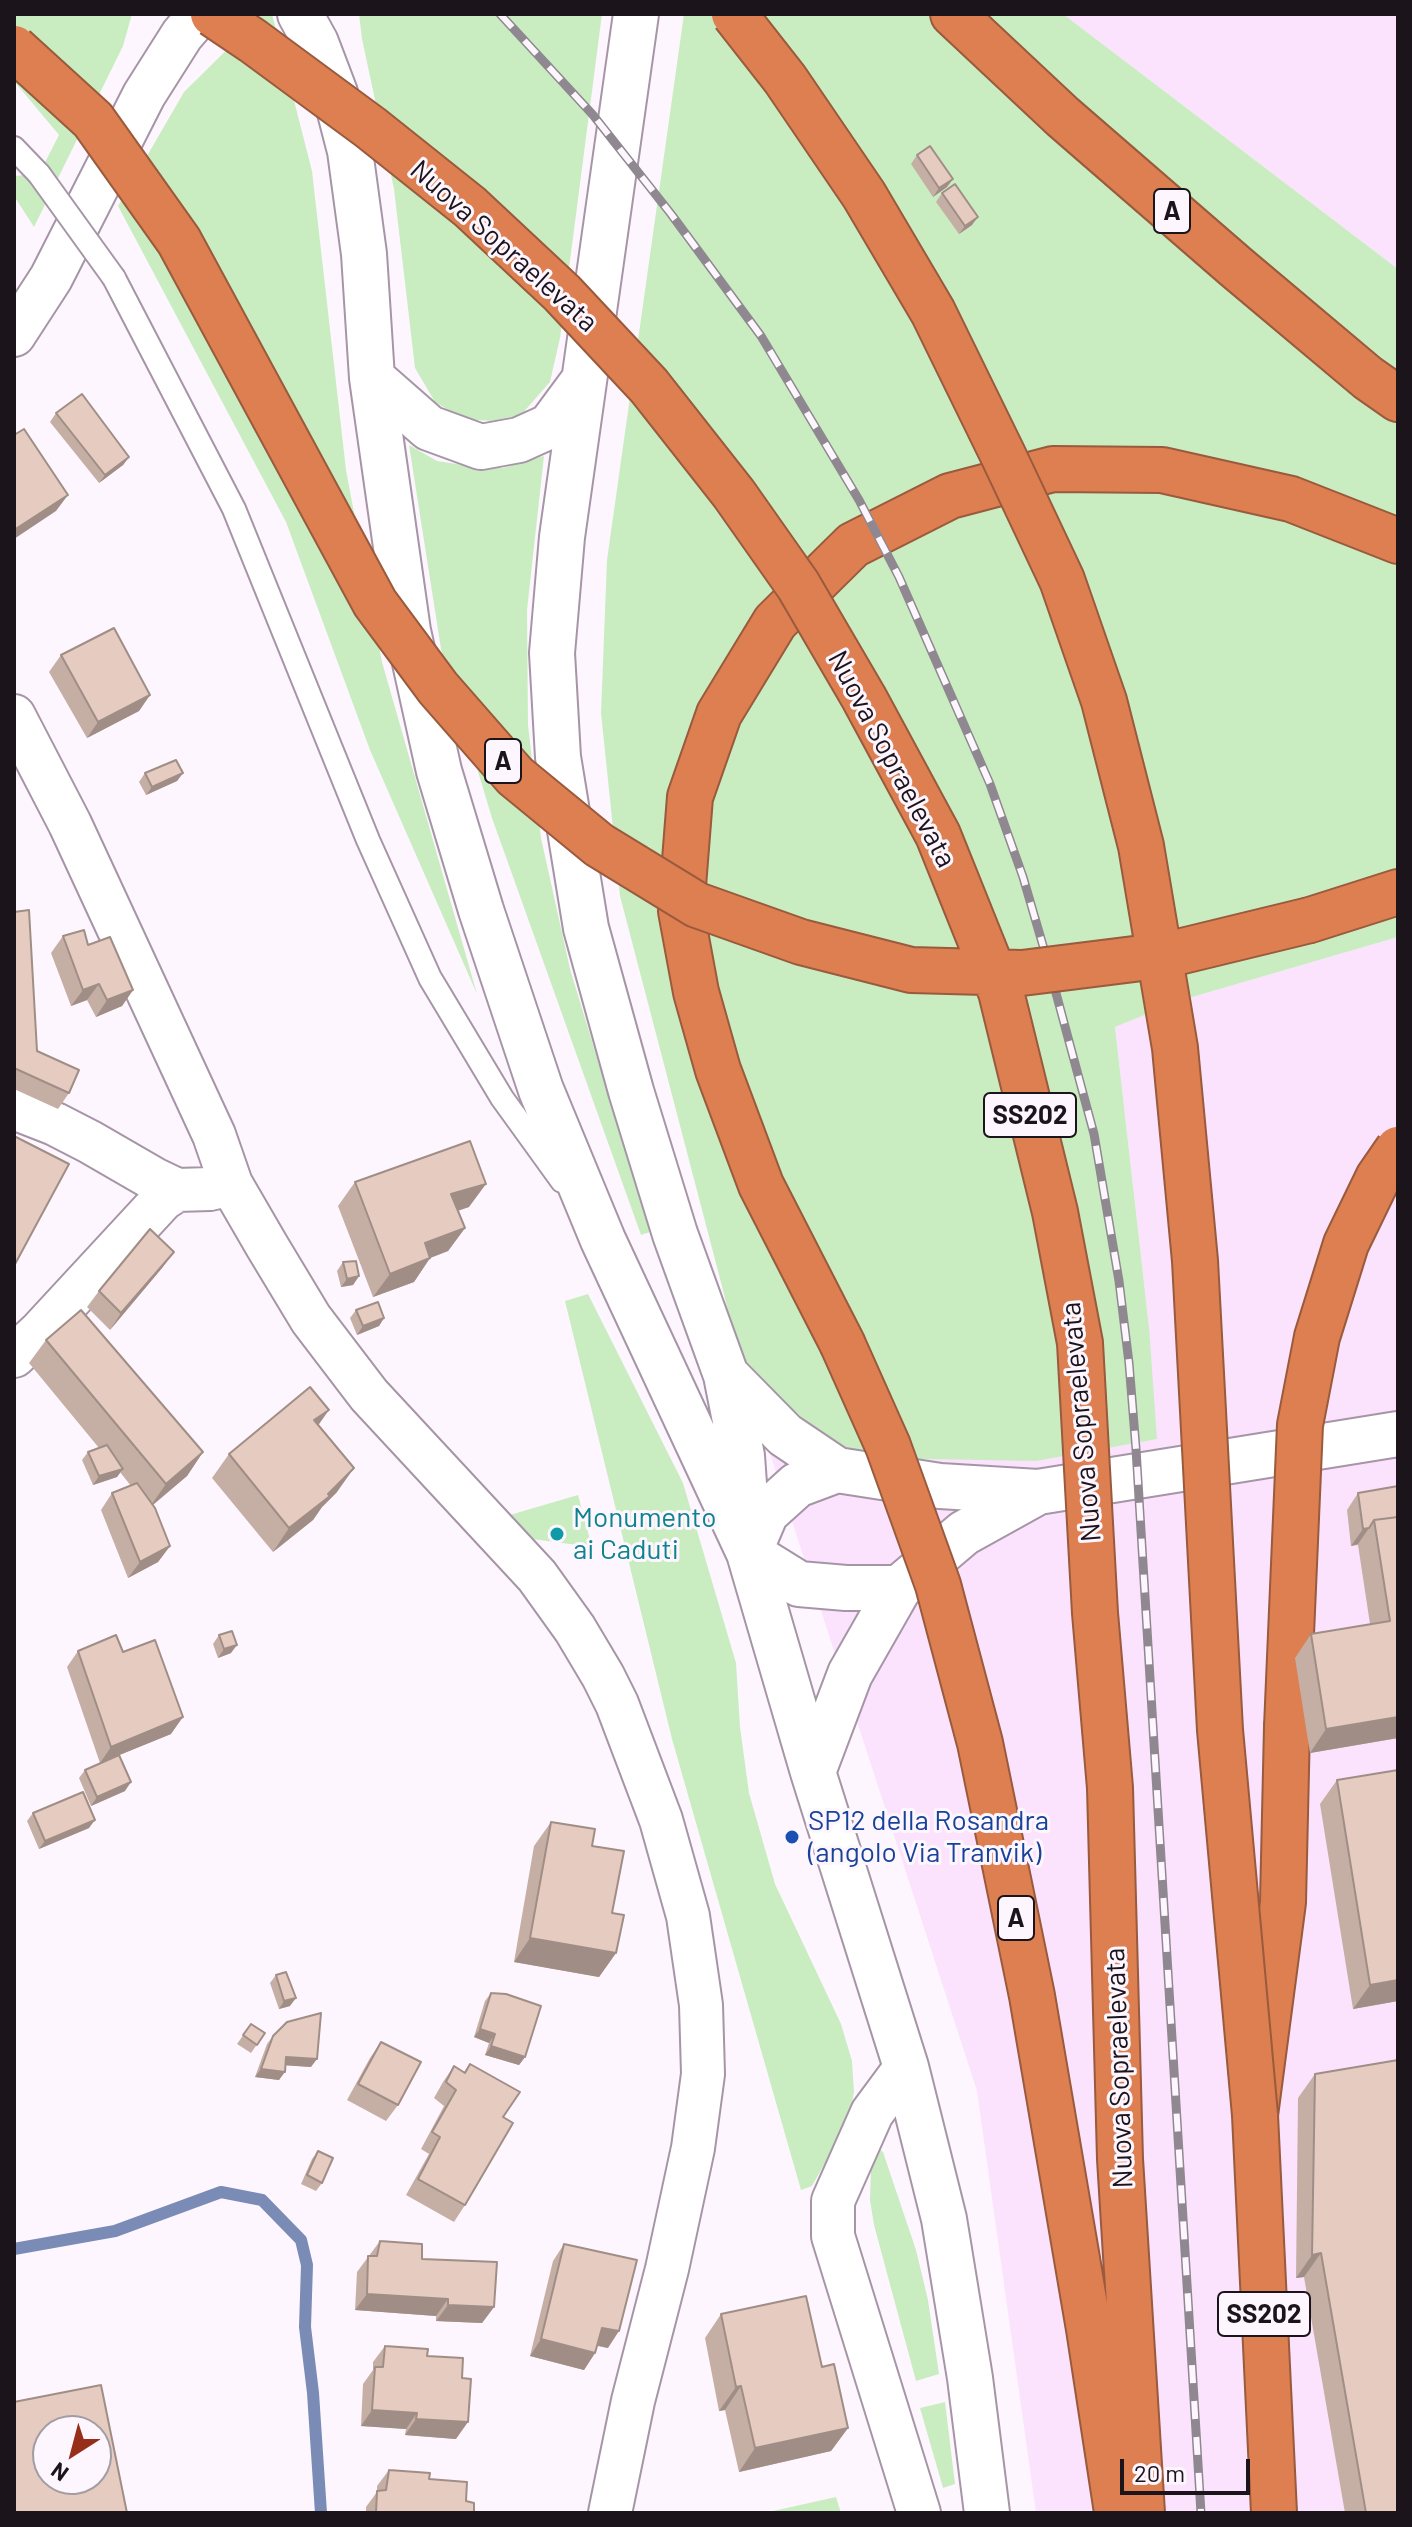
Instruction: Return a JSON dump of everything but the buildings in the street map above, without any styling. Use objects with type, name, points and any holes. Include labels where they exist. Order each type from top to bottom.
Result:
[{"type":"highway","name":"Nuova Sopraelevata","points":[[213,14],[371,128],[470,207],[562,293],[649,386],[734,494],[798,585],[864,698],[938,835],[1001,992],[1055,1212],[1080,1343],[1095,1613],[1110,1788],[1120,2159],[1142,2513]]},
{"type":"highway","name":"SS202","points":[[734,14],[785,79],[864,195],[933,312],[1003,455],[1067,595],[1104,701],[1141,846],[1175,1048],[1195,1261],[1220,1730],[1255,2115],[1274,2513]]},
{"type":"highway","name":"A","points":[[953,14],[1063,117],[1236,267],[1368,378],[1398,399]]},
{"type":"highway","name":"A","points":[[14,48],[93,120],[179,241],[375,603],[438,688],[515,776],[599,845],[623,860],[697,905],[801,942],[911,970],[1022,973],[1166,955],[1310,920],[1398,892]]},
{"type":"highway","name":"A","points":[[1117,2513],[1032,1996],[980,1743],[938,1585],[888,1446],[842,1343],[761,1185],[718,1070],[696,992],[681,911],[690,797],[719,714],[775,622],[853,545],[950,496],[1053,469],[1162,470],[1291,499],[1398,541]]},
{"type":"highway","points":[[1255,2115],[1283,1902],[1300,1425],[1317,1337],[1346,1244],[1378,1178],[1398,1149]]},
{"type":"main road","points":[[300,14],[316,43],[335,93],[350,151],[364,254],[372,378],[408,631],[439,771],[541,1090],[603,1240],[749,1553],[813,1772],[906,2067],[944,2219],[970,2378],[987,2513]]},
{"type":"main road","points":[[636,14],[562,537],[552,653],[558,757],[586,928],[675,1234],[726,1375],[742,1456],[749,1553]]},
{"type":"main road","points":[[372,378],[429,428],[481,447],[519,440],[550,426],[585,379]]},
{"type":"main road","points":[[726,1375],[785,1435],[837,1470],[940,1486],[1038,1492],[1398,1434]]},
{"type":"main road","points":[[749,1553],[766,1513],[797,1485],[837,1470]]},
{"type":"main road","points":[[813,1772],[850,1674],[899,1588],[964,1533],[1038,1492]]},
{"type":"main road","points":[[749,1553],[799,1584],[899,1588]]},
{"type":"street","points":[[14,335],[51,278],[144,95],[182,35],[200,14]]},
{"type":"street","points":[[14,716],[70,824],[214,1135],[231,1184],[311,1319],[369,1395],[537,1576],[575,1629],[617,1704],[661,1820],[688,1916],[701,2005],[703,2074],[667,2269],[633,2401],[610,2513]]},
{"type":"street","points":[[14,1108],[90,1142],[177,1190],[210,1189],[231,1184]]},
{"type":"street","points":[[14,1356],[50,1322],[163,1199],[177,1190]]},
{"type":"street","points":[[906,2067],[872,2113],[833,2201],[833,2236],[919,2513]]},
{"type":"lane","points":[[14,148],[39,174],[114,278],[234,509],[368,840],[430,978],[502,1098],[603,1240]]},
{"type":"shaded area","points":[[1063,14],[1398,14],[1398,269]]},
{"type":"shaded area","points":[[1398,937],[1398,2513],[1036,2513],[977,2091],[737,1352],[794,1411],[1149,1327],[1115,1027],[1182,1000]]},
{"type":"green space","points":[[14,14],[132,14],[123,46],[34,227],[14,196],[14,176],[39,174],[59,135],[14,81]]},
{"type":"green space","points":[[263,14],[272,14],[312,171],[346,470],[382,662],[477,994],[370,750],[286,522],[118,206],[184,92]]},
{"type":"green space","points":[[359,14],[602,14],[560,338],[550,382],[521,415],[491,421],[464,419],[435,402],[415,368],[394,189]]},
{"type":"green space","points":[[684,14],[1063,14],[1398,269],[1398,937],[1182,1000],[1115,1027],[1149,1327],[1157,1439],[1036,1461],[869,1458],[833,1444],[794,1411],[737,1352],[620,896],[601,713],[607,560]]},
{"type":"green space","points":[[409,445],[437,461],[470,466],[503,468],[544,456],[527,610],[528,725],[541,838],[570,969],[650,1232],[641,1235],[492,818],[441,649]]},
{"type":"green space","points":[[588,1294],[683,1483],[736,1663],[749,1793],[775,1884],[841,2024],[852,2061],[854,2092],[848,2122],[812,2186],[801,2190],[672,1739],[565,1301]]},
{"type":"green space","points":[[578,1495],[592,1547],[517,1537],[503,1517]]},
{"type":"green space","points":[[879,2149],[883,2152],[916,2250],[928,2300],[939,2374],[916,2381],[870,2200],[871,2169],[874,2155]]},
{"type":"green space","points":[[945,2402],[955,2484],[943,2488],[920,2408]]},
{"type":"green space","points":[[836,2497],[841,2513],[764,2513]]},
{"type":"waterway","points":[[14,2249],[115,2231],[221,2192],[262,2200],[301,2240],[307,2265],[305,2327],[321,2513]]},
{"type":"railway","points":[[500,14],[593,115],[671,214],[761,336],[859,500],[899,577],[990,784],[1023,877],[1046,956],[1094,1134],[1119,1281],[1129,1363],[1201,2513]]},
{"type":"place","name":"Monumento ai Caduti","points":[[557,1534]]},
{"type":"place","name":"SP12 della Rosandra (angolo Via Tranvik)","points":[[792,1837]]}]
